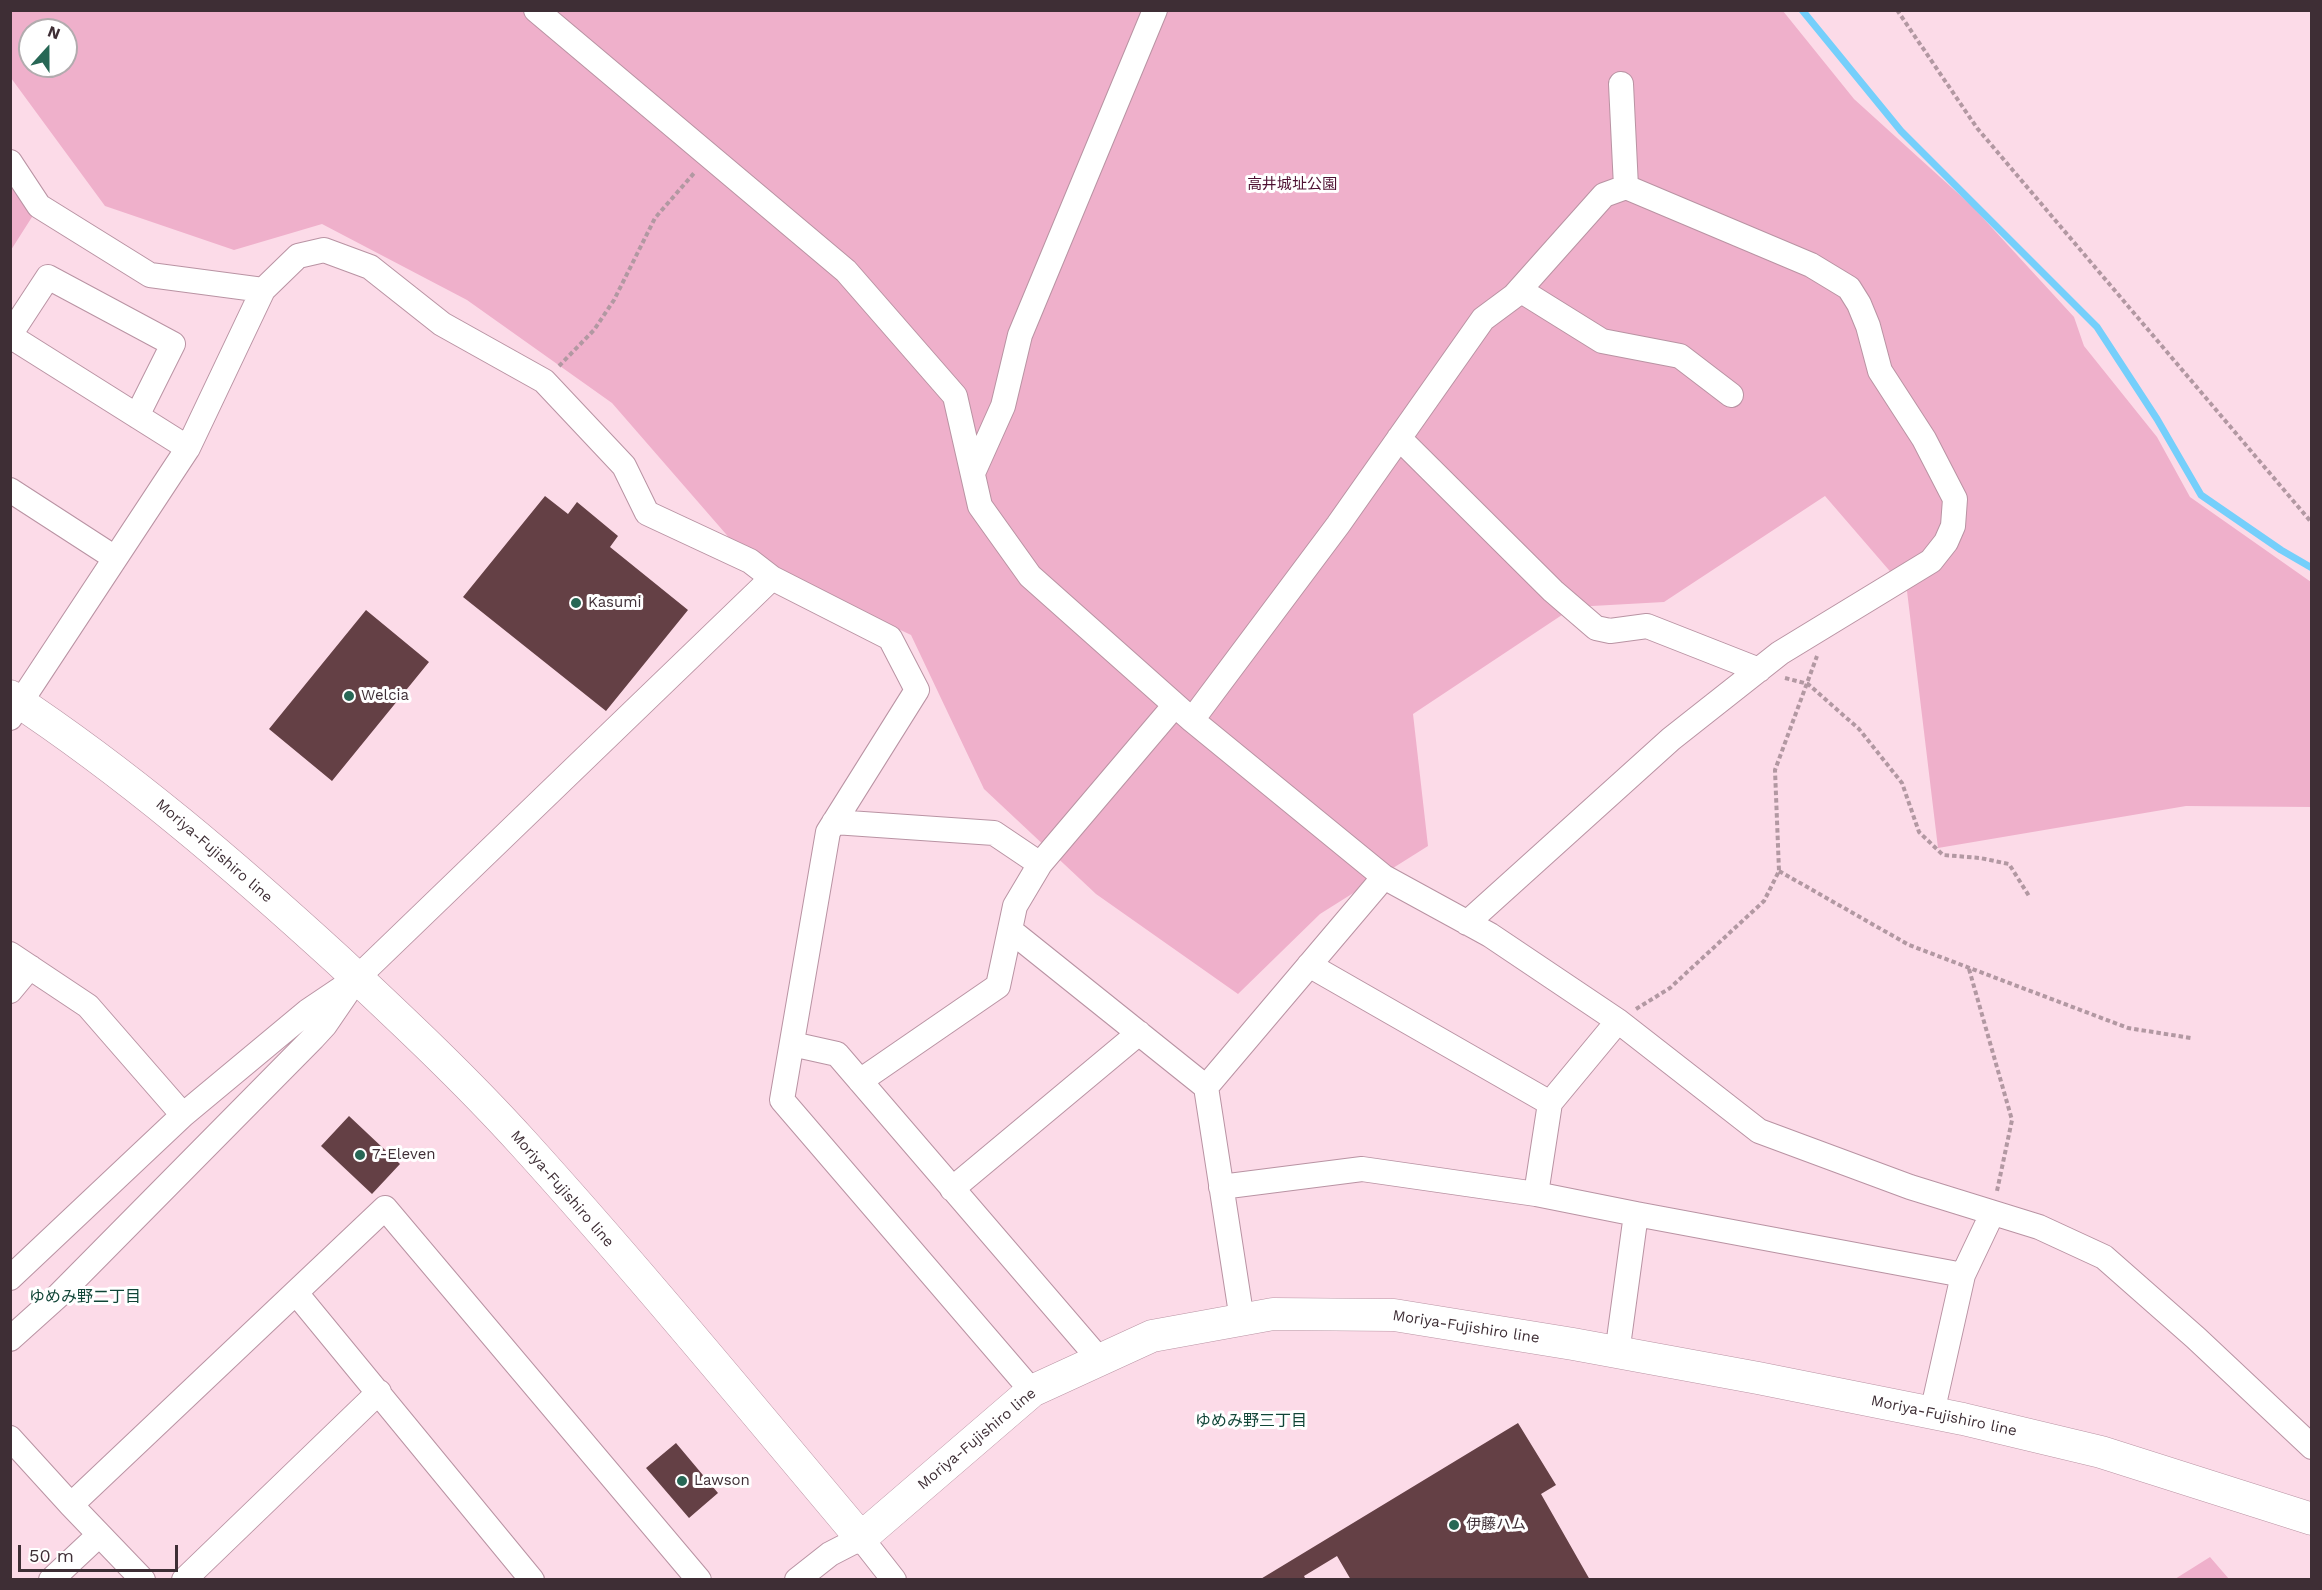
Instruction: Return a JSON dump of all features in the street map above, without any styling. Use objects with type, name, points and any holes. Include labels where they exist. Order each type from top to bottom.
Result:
[{"type":"main road","name":"Moriya-Fujishiro line","points":[[14,705],[157,802],[274,903],[410,1027],[522,1142],[699,1345],[861,1538],[1032,1391],[1152,1336],[1272,1314],[1394,1315],[1614,1352],[1932,1413],[2101,1452],[2312,1519]]},
{"type":"street","points":[[536,10],[846,271],[955,396],[980,506],[1030,576],[1183,712],[1384,877],[1490,935],[1618,1021],[1759,1131],[1910,1187],[2039,1227],[2104,1257],[2196,1338],[2312,1446]]},
{"type":"street","points":[[973,473],[1003,406],[1020,334],[1155,10]]},
{"type":"street","points":[[1621,84],[1626,187]]},
{"type":"street","points":[[10,162],[39,206],[150,275],[263,290]]},
{"type":"street","points":[[860,1081],[998,986],[1015,906],[1040,864],[1183,712],[1338,525],[1484,319],[1520,290],[1604,195],[1626,187],[1811,265],[1849,288],[1859,303],[1868,326],[1880,371],[1924,439],[1955,500],[1953,526],[1946,542],[1931,561],[1780,653],[1671,739],[1467,923]]},
{"type":"street","points":[[14,705],[188,448],[263,290],[298,256],[324,250],[370,267],[441,324],[543,381],[624,466],[646,513],[750,561],[772,578],[890,638],[917,690],[828,832],[782,1100],[1032,1391]]},
{"type":"street","points":[[137,416],[173,344],[48,277],[10,335],[137,416],[188,448]]},
{"type":"street","points":[[1520,290],[1602,341],[1680,356],[1731,395]]},
{"type":"street","points":[[1400,438],[1553,591],[1596,628],[1610,631],[1647,626],[1758,670]]},
{"type":"street","points":[[10,490],[115,558]]},
{"type":"street","points":[[10,1278],[183,1114],[308,1011],[357,978],[772,578]]},
{"type":"street","points":[[834,822],[994,833],[1040,864]]},
{"type":"street","points":[[1206,1087],[1384,877]]},
{"type":"street","points":[[1010,930],[1206,1087],[1242,1320]]},
{"type":"street","points":[[10,991],[20,960],[88,1006],[183,1114]]},
{"type":"street","points":[[1310,965],[1550,1103]]},
{"type":"street","points":[[10,1339],[59,1295],[313,1038],[325,1025],[357,978]]},
{"type":"street","points":[[1536,1194],[1550,1103],[1618,1021]]},
{"type":"street","points":[[952,1189],[1139,1033]]},
{"type":"street","points":[[792,1044],[837,1054],[1100,1360]]},
{"type":"street","points":[[1221,1186],[1362,1169],[1536,1194],[1963,1275]]},
{"type":"street","points":[[71,1506],[386,1208],[699,1580]]},
{"type":"street","points":[[1614,1352],[1619,1338],[1636,1214]]},
{"type":"street","points":[[1932,1413],[1963,1275],[1992,1214]]},
{"type":"street","points":[[296,1293],[532,1580]]},
{"type":"street","points":[[184,1580],[379,1392]]},
{"type":"street","points":[[10,1438],[71,1506],[143,1580]]},
{"type":"street","points":[[51,1580],[99,1535]]},
{"type":"street","points":[[797,1580],[830,1554],[861,1538],[894,1580]]},
{"type":"path","points":[[1897,10],[1977,128],[2312,523]]},
{"type":"path","points":[[543,381],[594,330],[614,300],[655,218],[709,156]]},
{"type":"path","points":[[1618,1021],[1670,988],[1764,901],[1779,871],[1775,770],[1808,684],[1827,624]]},
{"type":"path","points":[[1758,670],[1808,684],[1858,729],[1902,783],[1919,832],[1943,855],[1980,858],[2009,864],[2029,896]]},
{"type":"path","points":[[1779,871],[1910,945],[2128,1028],[2192,1038]]},
{"type":"path","points":[[1969,968],[2012,1120],[1992,1214]]},
{"type":"green space","name":"高井城址公園","points":[[11,10],[1783,11],[1854,99],[1972,206],[2074,317],[2084,346],[2157,437],[2190,497],[2311,582],[2311,807],[2186,806],[1938,848],[1907,591],[1825,496],[1664,602],[1574,607],[1413,714],[1428,846],[1320,914],[1238,994],[1096,894],[984,789],[911,635],[745,556],[612,403],[467,300],[322,224],[234,250],[105,206],[11,78]]},
{"type":"green space","points":[[11,162],[39,206],[11,250]]},
{"type":"green space","points":[[2210,1557],[2229,1579],[2175,1579]]},
{"type":"building","name":"Kasumi","points":[[545,496],[568,514],[577,502],[618,536],[610,547],[688,610],[606,711],[463,597]]},
{"type":"building","name":"Welcia","points":[[366,610],[429,662],[332,781],[269,729]]},
{"type":"building","name":"7-Eleven","points":[[349,1116],[400,1164],[372,1194],[321,1146]]},
{"type":"building","name":"伊藤ハム","points":[[1518,1423],[1556,1485],[1541,1494],[1590,1580],[1351,1580],[1337,1556],[1304,1576],[1306,1580],[1259,1580]]},
{"type":"building","name":"Lawson","points":[[676,1443],[718,1493],[689,1518],[646,1468]]},
{"type":"waterway","points":[[1802,10],[1901,131],[2097,327],[2157,419],[2201,495],[2281,550],[2312,568]]},
{"type":"place","name":"Kasumi","points":[[576,603]]},
{"type":"place","name":"Welcia","points":[[349,696]]},
{"type":"place","name":"7-Eleven","points":[[360,1155]]},
{"type":"place","name":"Lawson","points":[[682,1481]]},
{"type":"place","name":"伊藤ハム","points":[[1454,1525]]},
{"type":"district","name":"ゆめみ野二丁目","points":[[85,1297]]},
{"type":"district","name":"ゆめみ野三丁目","points":[[1251,1421]]}]
